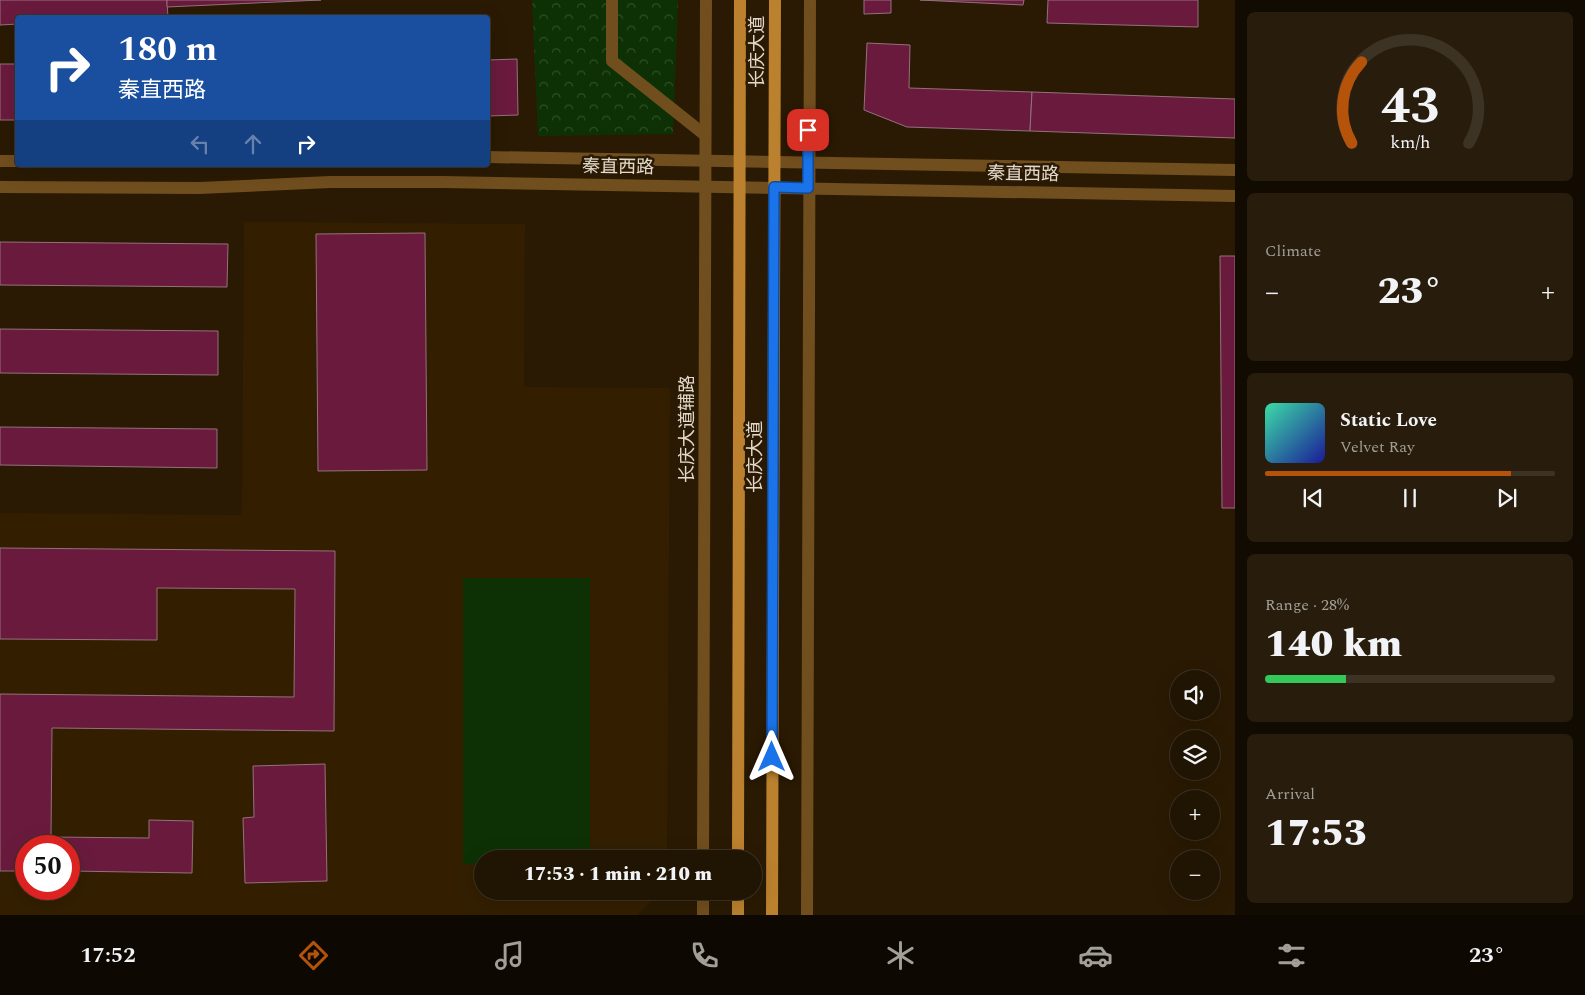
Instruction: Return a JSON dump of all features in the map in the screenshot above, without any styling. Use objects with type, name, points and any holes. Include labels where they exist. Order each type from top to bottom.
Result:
[{"type":"main road","name":"长庆大道","points":[[738,850],[740,0]]},
{"type":"main road","name":"长庆大道","points":[[772,915],[775,0]]},
{"type":"main road","points":[[738,900],[738,915]]},
{"type":"street","points":[[612,0],[612,61],[705,135]]},
{"type":"street","name":"长庆大道辅路","points":[[703,850],[706,0]]},
{"type":"street","points":[[807,915],[810,0]]},
{"type":"street","name":"秦直西路","points":[[490,156],[1235,170]]},
{"type":"street","points":[[0,161],[15,161]]},
{"type":"street","name":"秦直西路","points":[[0,187],[199,188],[330,182],[740,186],[1235,196]]},
{"type":"street","points":[[703,900],[703,915]]},
{"type":"shaded area","points":[[244,222],[525,224],[524,387],[670,388],[667,850],[474,850],[474,900],[652,900],[638,915],[0,915],[0,513],[242,515]]},
{"type":"green space","points":[[532,0],[678,0],[673,134],[538,136]]},
{"type":"green space","points":[[463,578],[590,578],[590,850],[474,850],[474,864],[463,864]]},
{"type":"building","points":[[0,0],[167,0],[168,15],[15,15],[15,24],[0,25]]},
{"type":"building","points":[[167,0],[321,0],[167,7]]},
{"type":"building","points":[[864,0],[891,0],[891,13],[864,14]]},
{"type":"building","points":[[920,0],[1024,0],[1023,5]]},
{"type":"building","points":[[1048,0],[1198,0],[1198,27],[1047,23]]},
{"type":"building","points":[[867,43],[910,45],[909,88],[1032,92],[1030,131],[907,127],[864,110]]},
{"type":"building","points":[[517,59],[518,115],[490,116],[490,60]]},
{"type":"building","points":[[0,64],[15,64],[15,120],[0,120]]},
{"type":"building","points":[[1032,92],[1235,99],[1235,138],[1030,131]]},
{"type":"building","points":[[425,233],[427,470],[318,471],[316,234]]},
{"type":"building","points":[[0,242],[228,244],[227,287],[0,285]]},
{"type":"building","points":[[1220,256],[1235,256],[1235,508],[1222,508]]},
{"type":"building","points":[[0,329],[218,331],[218,375],[0,373]]},
{"type":"building","points":[[0,427],[217,429],[217,468],[0,465]]},
{"type":"building","points":[[0,548],[335,551],[334,731],[52,728],[51,835],[15,835],[15,871],[0,871],[0,694],[294,697],[295,589],[157,588],[157,640],[0,639]]},
{"type":"building","points":[[325,764],[327,881],[245,883],[243,818],[254,817],[253,766]]},
{"type":"building","points":[[149,820],[193,821],[192,873],[80,871],[80,837],[149,838]]},
{"type":"route","points":[[772,757],[774,187],[808,188],[808,130]]}]
